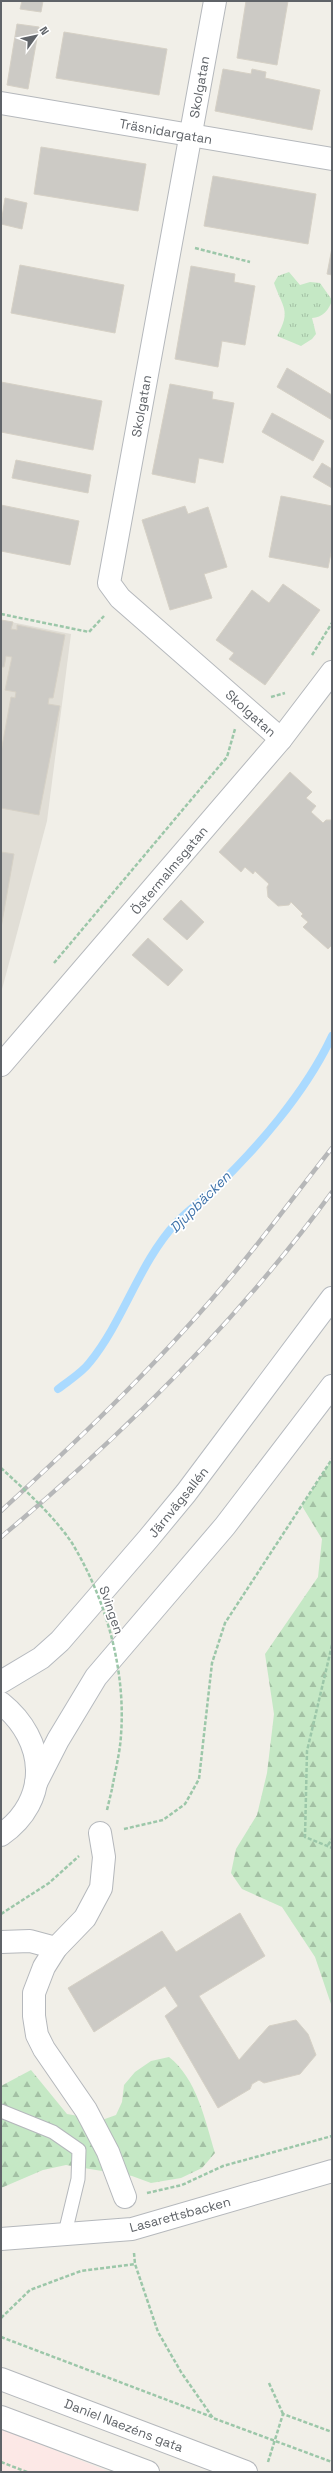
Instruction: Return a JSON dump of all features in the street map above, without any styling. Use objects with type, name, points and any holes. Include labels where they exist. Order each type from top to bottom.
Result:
[{"type":"street","name":"Skolgatan","points":[[215,1],[109,583],[120,598],[281,739]]},
{"type":"street","name":"Träsnidargatan","points":[[1,103],[332,158]]},
{"type":"street","name":"Östermalmsgatan","points":[[1,1065],[281,739],[332,672]]},
{"type":"street","name":"Järnvägsallén","points":[[1,1682],[41,1658],[60,1641],[148,1539],[186,1494],[332,1298]]},
{"type":"street","points":[[1,1835],[18,1821],[31,1802],[36,1783],[58,1740],[96,1677],[225,1526],[332,1386]]},
{"type":"street","points":[[1,1704],[15,1714],[28,1732],[36,1754],[36,1783]]},
{"type":"street","points":[[100,1834],[104,1857],[101,1888],[86,1918],[56,1948],[44,1967],[34,1993],[34,2016],[37,2035],[44,2049],[86,2110],[108,2152],[125,2197]]},
{"type":"street","points":[[1,1942],[30,1941],[56,1948]]},
{"type":"street","name":"Lasarettsbacken","points":[[1,2239],[132,2229],[332,2171]]},
{"type":"street","name":"Daniel Naezéns gata","points":[[1,2379],[256,2469]]},
{"type":"street","points":[[1,2417],[148,2472]]},
{"type":"lane","points":[[1,2111],[54,2132],[79,2150],[78,2179],[65,2233]]},
{"type":"path","points":[[171,242],[250,262]]},
{"type":"path","points":[[1,614],[89,632],[120,598]]},
{"type":"path","points":[[310,660],[332,623]]},
{"type":"path","points":[[52,965],[227,757],[232,732],[250,711],[261,700],[283,694],[290,689]]},
{"type":"path","points":[[1,1914],[67,1868],[100,1834],[140,1827],[163,1820],[185,1804],[199,1779],[212,1663],[225,1622],[332,1459]]},
{"type":"path","name":"Svingen","points":[[1,1468],[26,1490],[71,1543],[92,1582],[113,1641],[121,1692],[121,1736],[112,1789]]},
{"type":"path","points":[[332,1645],[307,1751],[306,1837],[328,1845],[332,1848]]},
{"type":"path","points":[[328,1845],[332,1839]]},
{"type":"path","points":[[125,2197],[182,2185],[223,2166],[332,2136]]},
{"type":"path","points":[[132,2229],[135,2264],[158,2332],[181,2372],[213,2418]]},
{"type":"path","points":[[1,2318],[30,2290],[81,2271],[135,2264]]},
{"type":"path","points":[[1,2337],[332,2462]]},
{"type":"path","points":[[256,2469],[275,2441],[283,2414],[269,2383]]},
{"type":"path","points":[[283,2414],[332,2432]]},
{"type":"path","points":[[1,2462],[27,2472]]},
{"type":"shaded area","points":[[1,620],[71,634],[47,821],[1,993]]},
{"type":"shaded area","points":[[1,2429],[110,2472],[1,2472]]},
{"type":"green space","points":[[289,272],[300,285],[310,282],[320,283],[332,300],[329,307],[322,315],[312,318],[316,334],[312,339],[301,346],[277,336],[282,327],[285,314],[274,283],[278,276]]},
{"type":"green space","points":[[332,1459],[332,2007],[315,1957],[282,1907],[242,1889],[231,1873],[236,1849],[257,1815],[267,1773],[274,1714],[265,1654],[318,1577],[322,1539],[302,1506]]},
{"type":"green space","points":[[169,2057],[179,2066],[187,2077],[199,2101],[208,2127],[215,2153],[202,2168],[181,2178],[151,2183],[132,2176],[66,2165],[43,2170],[1,2188],[1,2086],[31,2070],[67,2114],[102,2120],[116,2115],[122,2102],[124,2085],[135,2072],[151,2061]]},
{"type":"building","points":[[22,1],[43,1],[41,12],[20,9]]},
{"type":"building","points":[[246,1],[288,1],[277,65],[237,58]]},
{"type":"building","points":[[17,24],[39,27],[28,89],[7,85]]},
{"type":"building","points":[[64,32],[167,49],[159,95],[56,78]]},
{"type":"building","points":[[223,69],[251,74],[252,69],[266,72],[265,78],[320,90],[312,130],[215,111]]},
{"type":"building","points":[[41,147],[146,164],[138,211],[34,194]]},
{"type":"building","points":[[213,176],[316,194],[308,244],[204,226]]},
{"type":"building","points":[[5,198],[27,203],[22,229],[1,224]]},
{"type":"building","points":[[332,248],[332,275],[327,274]]},
{"type":"building","points":[[20,265],[124,285],[115,333],[11,313]]},
{"type":"building","points":[[191,266],[235,274],[234,282],[255,286],[245,345],[222,341],[218,367],[175,359]]},
{"type":"building","points":[[287,368],[332,395],[332,420],[277,387]]},
{"type":"building","points":[[1,382],[102,401],[93,450],[1,432]]},
{"type":"building","points":[[170,384],[213,392],[212,399],[234,403],[223,463],[199,458],[195,483],[152,474]]},
{"type":"building","points":[[272,413],[324,441],[313,461],[262,432]]},
{"type":"building","points":[[16,460],[91,475],[88,493],[12,478]]},
{"type":"building","points":[[322,463],[332,469],[332,488],[313,477]]},
{"type":"building","points":[[281,496],[332,506],[332,548],[328,568],[269,557]]},
{"type":"building","points":[[1,505],[79,521],[70,565],[1,551]]},
{"type":"building","points":[[185,506],[188,514],[208,507],[227,567],[204,574],[212,598],[170,610],[142,520]]},
{"type":"building","points":[[283,584],[320,610],[265,685],[229,659],[234,653],[216,640],[252,590],[269,603]]},
{"type":"building","points":[[1,620],[13,622],[11,629],[17,630],[17,625],[65,635],[53,698],[49,698],[48,704],[60,706],[39,815],[1,808],[1,752],[11,697],[15,698],[16,692],[5,690],[12,657],[6,656],[4,667],[1,667]]},
{"type":"building","points":[[290,772],[312,792],[306,798],[316,806],[311,812],[323,823],[326,820],[332,820],[332,945],[328,949],[303,927],[308,922],[301,916],[303,914],[291,902],[289,905],[278,906],[268,897],[267,887],[269,884],[255,871],[253,874],[245,867],[241,872],[219,852]]},
{"type":"building","points":[[1,852],[14,854],[1,928]]},
{"type":"building","points":[[181,900],[204,922],[187,940],[163,919]]},
{"type":"building","points":[[148,938],[183,970],[168,986],[132,955]]},
{"type":"building","points":[[240,1913],[265,1956],[199,1996],[239,2060],[269,2026],[296,2020],[308,2034],[316,2055],[300,2074],[264,2083],[259,2080],[252,2084],[250,2089],[218,2108],[165,2016],[178,2006],[165,1986],[94,2032],[68,1988],[162,1931],[176,1952]]},
{"type":"waterway","name":"Djupbäcken","points":[[58,1389],[83,1370],[102,1346],[113,1328],[141,1273],[163,1239],[176,1223],[210,1193],[262,1139],[294,1099],[321,1057],[332,1036]]},
{"type":"railway","points":[[1,1511],[96,1422],[157,1360],[243,1262],[332,1148]]},
{"type":"railway","points":[[1,1537],[91,1458],[177,1375],[218,1331],[296,1240],[332,1192]]}]
